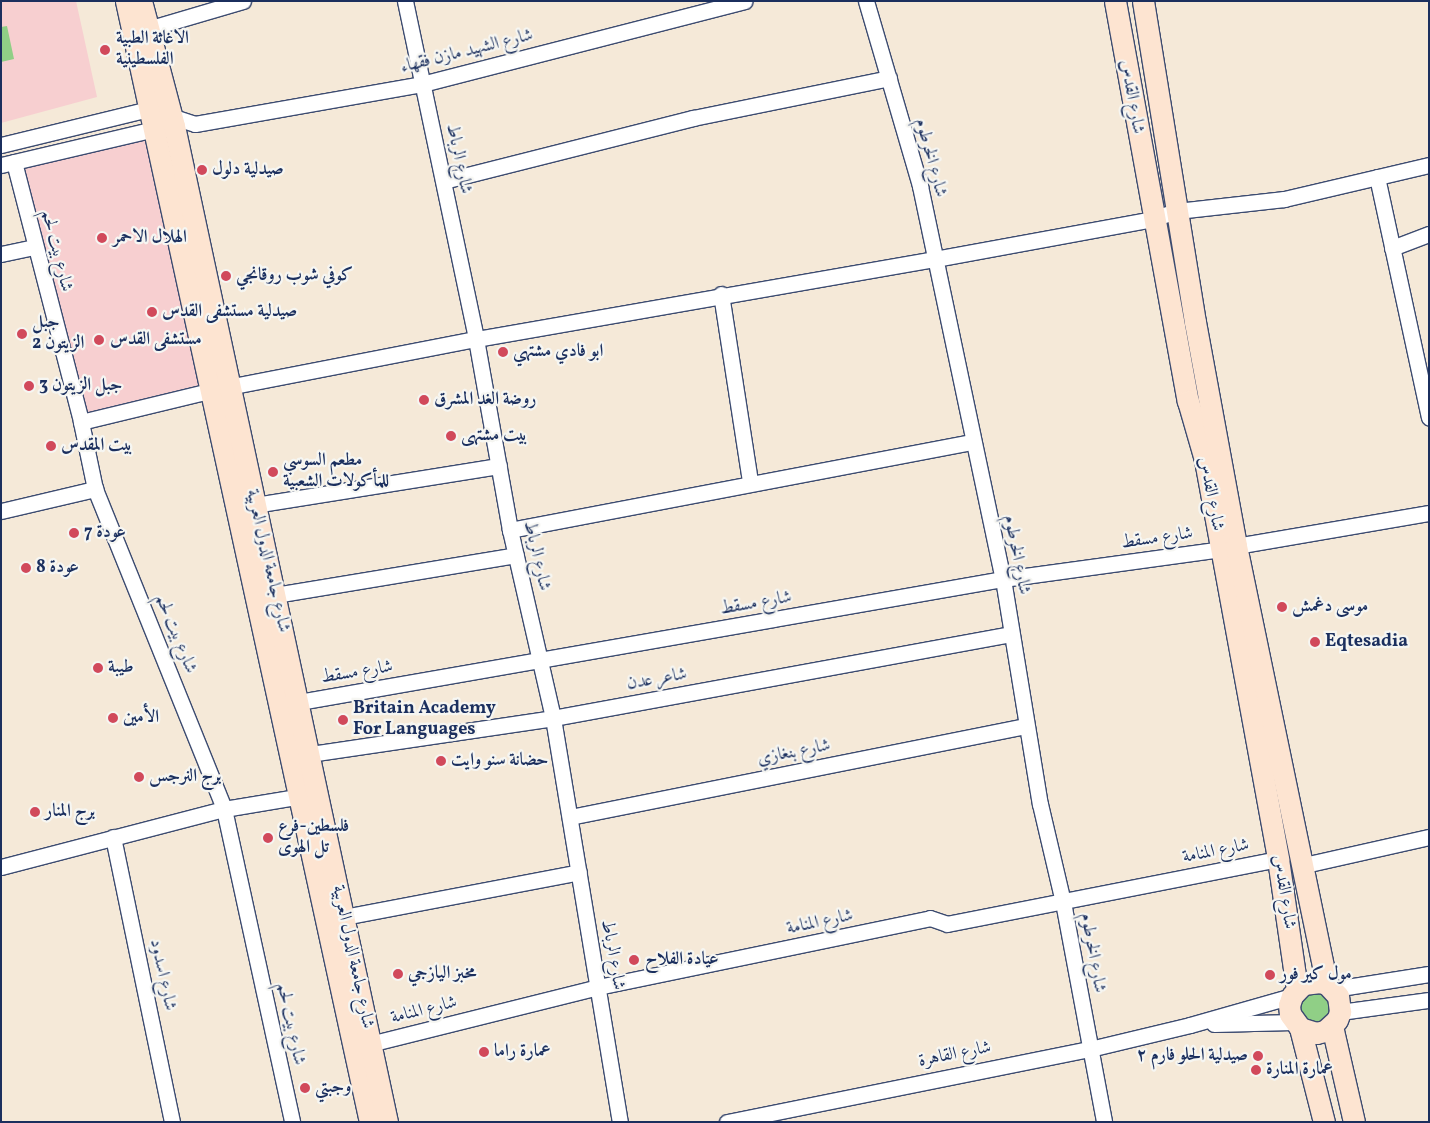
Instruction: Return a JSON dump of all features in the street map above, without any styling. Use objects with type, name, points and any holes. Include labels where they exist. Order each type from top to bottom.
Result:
[{"type":"main road","name":"شارع جامعة الدول العربية","points":[[126,1],[163,118]]},
{"type":"main road","name":"شارع جامعة الدول العربية","points":[[141,1],[163,118],[308,795],[370,1122]]},
{"type":"main road","name":"شارع القدس","points":[[1115,1],[1152,219],[1188,401],[1229,547],[1300,866],[1330,987]]},
{"type":"main road","name":"شارع القدس","points":[[1143,1],[1278,859],[1294,992]]},
{"type":"main road","name":"شارع جامعة الدول العربية","points":[[220,389],[255,505],[310,754],[308,795],[344,916],[387,1122]]},
{"type":"main road","points":[[1324,1122],[1297,1025],[1290,1014],[1294,992],[1311,982],[1330,987],[1338,996],[1336,1019],[1354,1122]]},
{"type":"main road","points":[[1297,1025],[1316,1033],[1336,1019]]},
{"type":"street","points":[[151,28],[243,1]]},
{"type":"street","name":"شارع الرباط","points":[[405,1],[476,339],[510,530],[553,718],[620,1122]]},
{"type":"street","name":"شارع الشهيد مازن فقهاء","points":[[1,144],[163,118],[195,124],[422,84],[745,1]]},
{"type":"street","name":"شارع الخرطوم","points":[[866,1],[920,186],[1003,578],[1010,634],[1040,804],[1063,902],[1104,1122]]},
{"type":"street","points":[[444,182],[693,118],[889,78]]},
{"type":"street","name":"شارع الشهيد مازن فقهاء","points":[[7,164],[163,118]]},
{"type":"street","name":"شارع بيت لحم","points":[[7,164],[35,247],[81,422],[94,489],[224,809],[292,1122]]},
{"type":"street","points":[[81,422],[220,389],[476,339],[721,294],[935,259],[1152,219],[1177,211],[1284,198],[1429,165]]},
{"type":"street","points":[[1377,178],[1429,417]]},
{"type":"street","points":[[1392,248],[1429,234]]},
{"type":"street","points":[[1,254],[35,247]]},
{"type":"street","points":[[721,294],[750,482]]},
{"type":"street","points":[[510,530],[750,482],[973,442]]},
{"type":"street","points":[[255,505],[499,466]]},
{"type":"street","points":[[1,511],[94,489]]},
{"type":"street","name":"شارع مسقط","points":[[299,702],[541,662],[1003,578],[1229,547],[1429,513]]},
{"type":"street","points":[[275,596],[516,555]]},
{"type":"street","name":"شاعر عدن","points":[[310,754],[553,718],[1010,634]]},
{"type":"street","name":"شارع بنغازي","points":[[570,817],[1026,726]]},
{"type":"street","points":[[1,867],[224,809],[308,795]]},
{"type":"street","name":"شارع اسدود","points":[[113,837],[172,1122]]},
{"type":"street","points":[[1300,866],[1429,837]]},
{"type":"street","name":"شارع المنامة","points":[[370,1044],[598,988],[930,918],[947,924],[1278,859]]},
{"type":"street","points":[[344,916],[579,872]]},
{"type":"street","points":[[1330,987],[1429,974]]},
{"type":"street","name":"شارع القاهرة","points":[[727,1122],[1090,1049],[1190,1025],[1294,992]]},
{"type":"street","points":[[1336,1019],[1429,1000]]},
{"type":"street","name":"شارع القاهرة","points":[[1190,1025],[1297,1025]]},
{"type":"shaded area","points":[[1,1],[76,1],[97,97],[1,123]]},
{"type":"shaded area","points":[[147,135],[200,385],[84,413],[20,156]]},
{"type":"green space","points":[[7,26],[14,59],[1,62],[1,27]]},
{"type":"green space","points":[[1314,993],[1324,998],[1329,1008],[1324,1018],[1314,1023],[1304,1018],[1299,1008],[1304,998]]},
{"type":"place","name":"الاغاثة الطبية الفلسطينية","points":[[105,50]]},
{"type":"place","name":"صيدلية دلول","points":[[202,170]]},
{"type":"place","name":"الهلال الاحمر","points":[[102,238]]},
{"type":"place","name":"كوفي شوب روقانجي","points":[[226,276]]},
{"type":"place","name":"صيدلية مستشفى القدس","points":[[152,312]]},
{"type":"place","name":"جبل الزيتون 2","points":[[22,334]]},
{"type":"place","name":"مستشفى القدس","points":[[99,340]]},
{"type":"place","name":"ابو فادي مشتهي","points":[[503,352]]},
{"type":"place","name":"جبل الزيتون 3","points":[[29,386]]},
{"type":"place","name":"روضة الغد المشرق","points":[[424,400]]},
{"type":"place","name":"بيت مشتهى","points":[[451,436]]},
{"type":"place","name":"بيت المقدس","points":[[51,446]]},
{"type":"place","name":"مطعم السوسي للمأكولات الشعبية","points":[[273,472]]},
{"type":"place","name":"عودة 7","points":[[74,533]]},
{"type":"place","name":"عودة 8","points":[[26,568]]},
{"type":"place","name":"موسى دغمش","points":[[1282,607]]},
{"type":"place","name":"Eqtesadia","points":[[1315,642]]},
{"type":"place","name":"طيبة","points":[[98,668]]},
{"type":"place","name":"الأمين","points":[[113,718]]},
{"type":"place","name":"Britain Academy For Languages","points":[[343,720]]},
{"type":"place","name":"حضانة سنو وايت","points":[[441,761]]},
{"type":"place","name":"برج النرجس","points":[[139,777]]},
{"type":"place","name":"برج المنار","points":[[35,812]]},
{"type":"place","name":"فلسطين-فرع تل الهوى","points":[[268,838]]},
{"type":"place","name":"عيادة الفلاح","points":[[634,960]]},
{"type":"place","name":"مخبز اليازجي","points":[[398,974]]},
{"type":"place","name":"مول كير فور","points":[[1270,975]]},
{"type":"place","name":"عمارة راما","points":[[484,1052]]},
{"type":"place","name":"صيدلية الحلو فارم ٢","points":[[1258,1056]]},
{"type":"place","name":"عمارة المنارة","points":[[1256,1070]]},
{"type":"place","name":"وجبتي","points":[[305,1088]]}]
